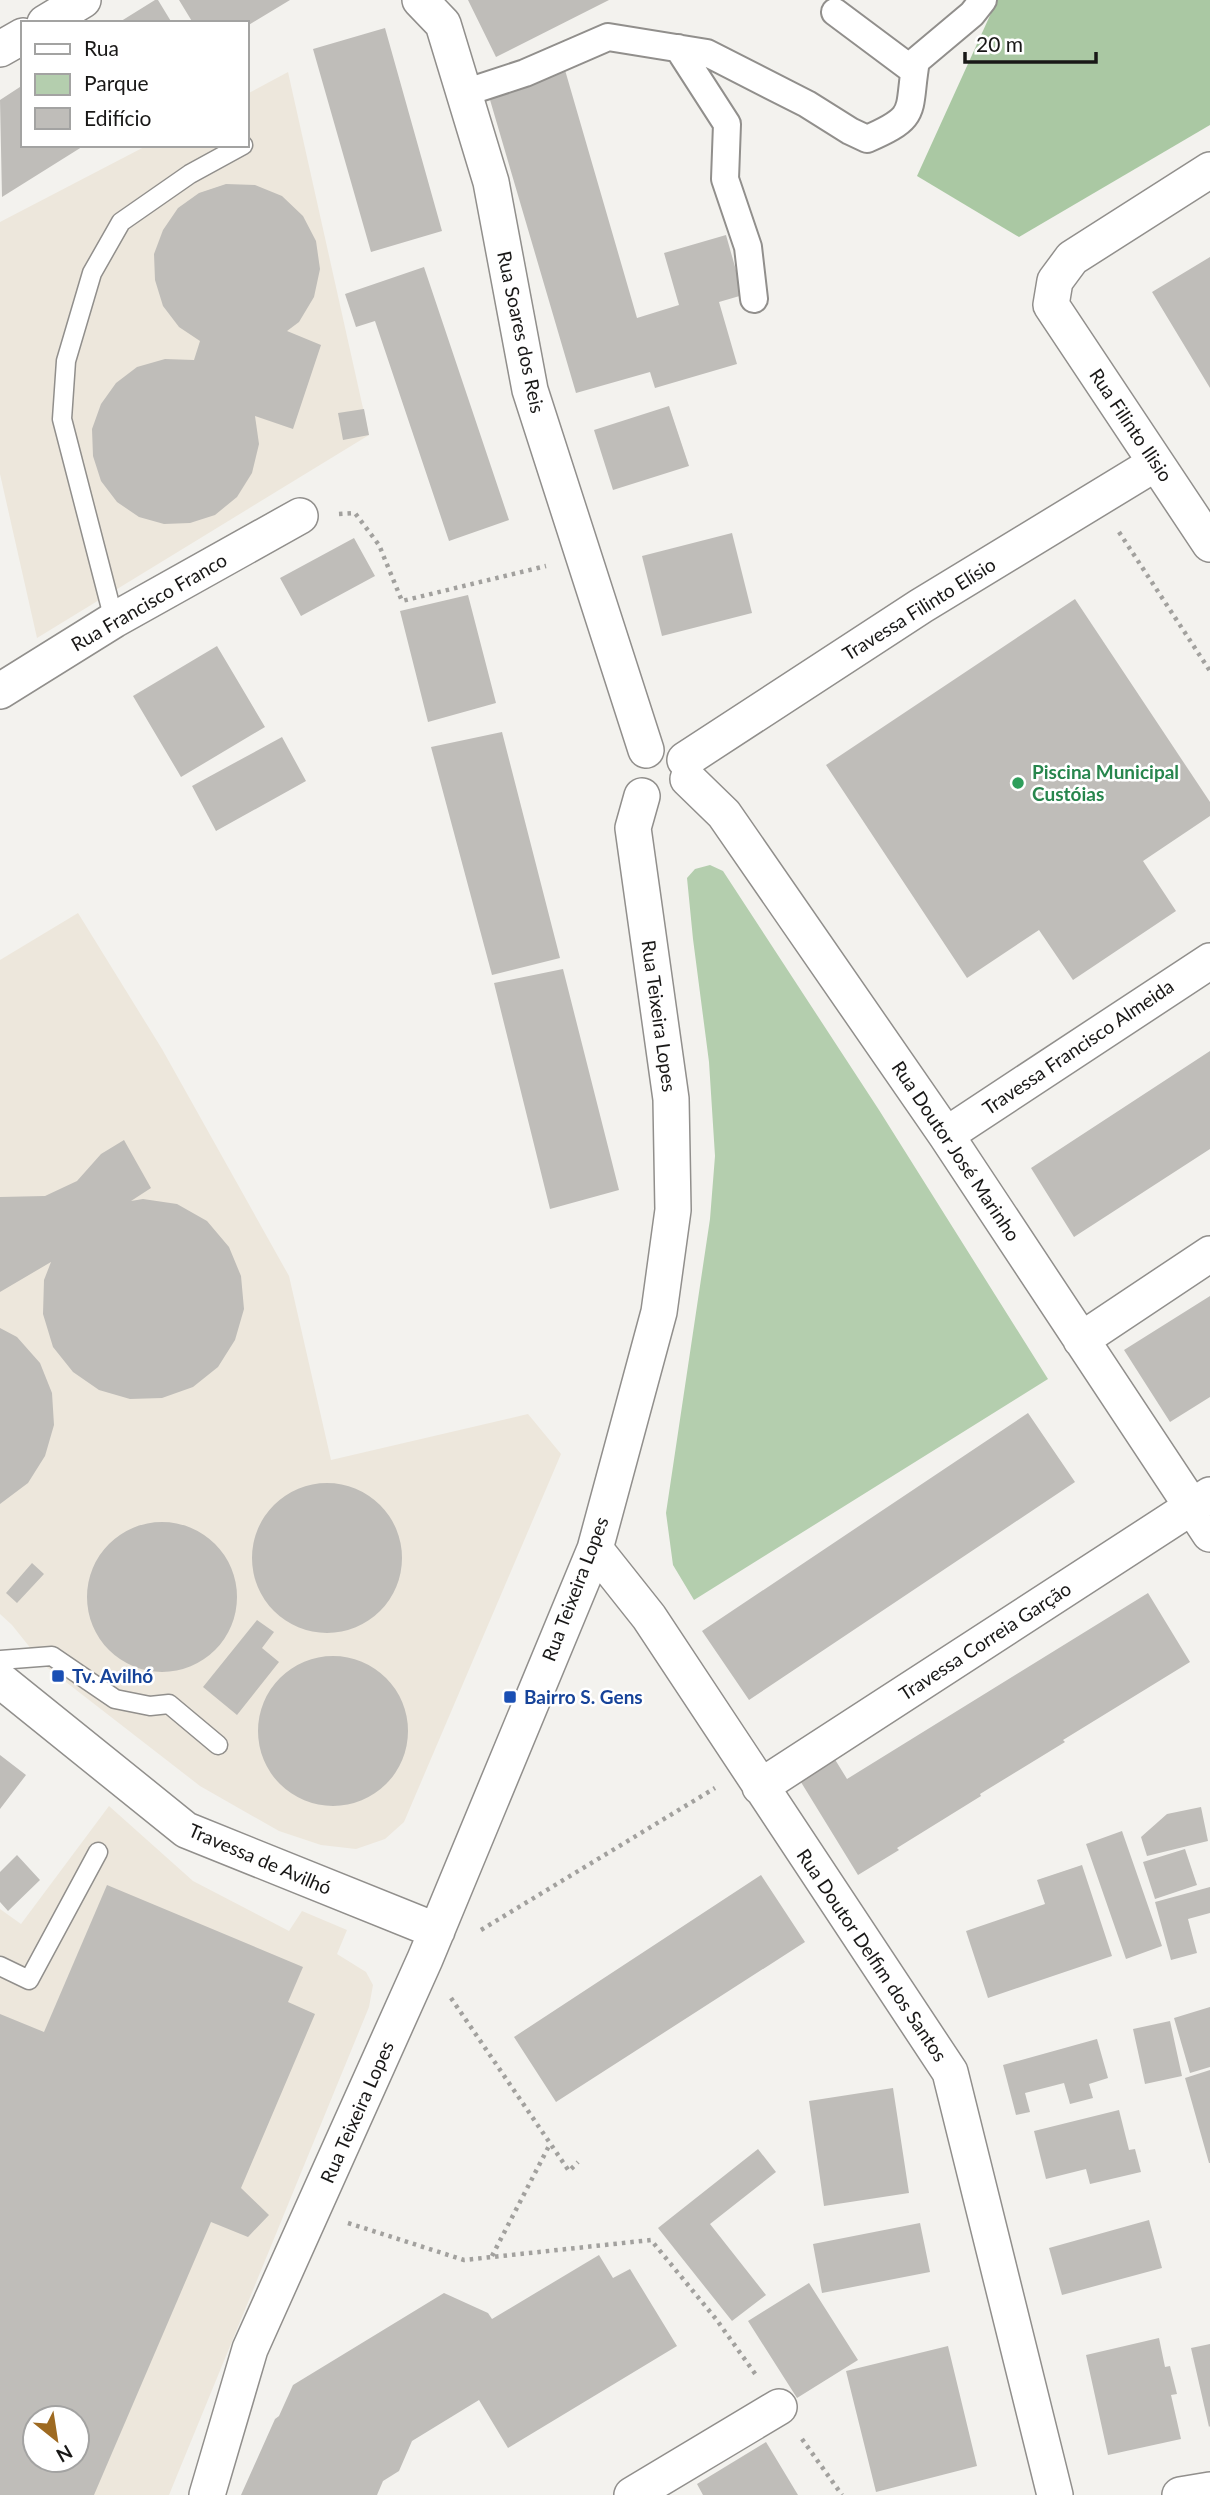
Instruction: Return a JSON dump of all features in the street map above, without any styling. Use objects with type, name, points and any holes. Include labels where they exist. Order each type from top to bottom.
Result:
[{"type":"street","points":[[48,21],[83,0]]},
{"type":"street","name":"Rua Soares dos Reis","points":[[420,0],[443,24],[491,182],[530,390],[646,750]]},
{"type":"street","points":[[464,93],[525,73],[608,37],[707,53],[807,104],[849,131],[867,139],[896,126],[911,109],[916,61],[972,14],[983,0]]},
{"type":"street","points":[[835,12],[914,71]]},
{"type":"street","points":[[0,49],[21,37]]},
{"type":"street","points":[[678,48],[727,124],[726,179],[747,247],[754,299]]},
{"type":"street","name":"Rua Filinto Ilisio","points":[[1210,170],[1072,258],[1055,281],[1051,305],[1210,544]]},
{"type":"street","name":"Travessa Filinto Elísio","points":[[686,770],[921,606],[1156,463]]},
{"type":"street","name":"Rua Francisco Franco","points":[[0,691],[114,620],[300,516]]},
{"type":"street","points":[[664,746],[672,749],[686,770],[684,789],[670,800],[660,803],[642,796],[632,780],[632,771],[639,755],[646,750],[664,746]]},
{"type":"street","name":"Rua Doutor José Marinho","points":[[686,770],[724,814],[946,1135],[1081,1340],[1204,1512]]},
{"type":"street","name":"Rua Teixeira Lopes","points":[[207,2495],[250,2349],[431,1945],[595,1549],[659,1312],[673,1210],[671,1099],[633,828],[642,796]]},
{"type":"street","name":"Travessa Francisco Almeida","points":[[946,1135],[1210,961]]},
{"type":"street","points":[[1081,1340],[1210,1254]]},
{"type":"street","name":"Travessa Correia Garção","points":[[754,1778],[1204,1512]]},
{"type":"street","name":"Rua Doutor Delfim dos Santos","points":[[595,1549],[649,1617],[950,2072],[1055,2495]]},
{"type":"street","name":"Travessa de Avilhó","points":[[0,1680],[186,1830],[431,1945]]},
{"type":"street","points":[[632,2495],[779,2407]]},
{"type":"street","points":[[1180,2495],[1210,2490]]},
{"type":"lane","points":[[114,620],[62,419],[66,361],[93,272],[121,222],[190,174],[241,147]]},
{"type":"lane","points":[[0,1660],[52,1656],[114,1699],[150,1706],[169,1704],[218,1745]]},
{"type":"lane","points":[[0,1966],[29,1980],[98,1852]]},
{"type":"path","points":[[1097,498],[1210,671]]},
{"type":"path","points":[[300,516],[355,513],[379,545],[402,601],[583,557]]},
{"type":"path","points":[[478,1932],[754,1778]]},
{"type":"path","points":[[431,1945],[550,2144],[569,2171],[578,2162]]},
{"type":"path","points":[[492,2257],[550,2144]]},
{"type":"path","points":[[312,2211],[464,2260],[651,2240],[716,2319],[842,2495]]},
{"type":"shaded area","points":[[288,72],[369,435],[37,638],[0,474],[0,222],[144,147],[248,147],[248,93]]},
{"type":"shaded area","points":[[78,913],[162,1049],[289,1276],[331,1460],[528,1414],[561,1454],[404,1822],[385,1839],[356,1849],[321,1845],[279,1831],[200,1786],[44,1665],[0,1614],[0,960]]},
{"type":"shaded area","points":[[109,1806],[193,1881],[289,1931],[302,1911],[347,1930],[337,1954],[366,1972],[373,1985],[369,2007],[169,2495],[0,2495],[0,1909],[21,1924]]},
{"type":"green space","points":[[997,0],[1210,0],[1210,125],[1019,237],[917,176]]},
{"type":"green space","points":[[710,865],[723,871],[879,1110],[1048,1379],[694,1600],[673,1565],[666,1513],[710,1219],[715,1156],[709,1062],[687,878],[695,869]]},
{"type":"building","points":[[158,0],[171,21],[121,21]]},
{"type":"building","points":[[179,0],[290,0],[248,25],[248,21],[192,21]]},
{"type":"building","points":[[468,0],[609,0],[496,57]]},
{"type":"building","points":[[385,28],[442,231],[371,252],[313,49]]},
{"type":"building","points":[[565,70],[637,318],[679,305],[664,253],[726,235],[743,295],[719,302],[737,364],[655,388],[650,372],[576,393],[488,93]]},
{"type":"building","points":[[21,86],[21,147],[82,147],[2,197],[0,100]]},
{"type":"building","points":[[226,184],[255,185],[282,196],[303,216],[316,241],[320,269],[314,297],[299,322],[287,331],[321,345],[293,429],[255,416],[259,444],[252,473],[237,497],[215,515],[190,523],[164,524],[139,517],[117,502],[101,481],[93,456],[92,429],[101,404],[116,383],[137,367],[165,359],[194,360],[200,341],[179,327],[163,306],[155,280],[154,254],[163,230],[178,208],[199,193]]},
{"type":"building","points":[[1210,257],[1210,388],[1152,292]]},
{"type":"building","points":[[424,267],[509,520],[449,541],[375,321],[356,327],[345,294]]},
{"type":"building","points":[[669,406],[689,466],[613,490],[594,430]]},
{"type":"building","points":[[364,409],[369,435],[343,440],[338,413]]},
{"type":"building","points":[[732,533],[752,613],[662,636],[642,556]]},
{"type":"building","points":[[354,538],[375,576],[301,616],[280,578]]},
{"type":"building","points":[[468,595],[496,703],[428,722],[400,611]]},
{"type":"building","name":"Piscina Municipal Custóias","points":[[1075,599],[1210,802],[1210,816],[1143,861],[1176,911],[1073,980],[1039,930],[967,978],[826,765]]},
{"type":"building","points":[[217,646],[265,727],[181,777],[133,696]]},
{"type":"building","points":[[502,732],[560,958],[492,975],[431,747]]},
{"type":"building","points":[[282,737],[306,781],[216,831],[192,786]]},
{"type":"building","points":[[563,969],[619,1190],[550,1209],[494,983]]},
{"type":"building","points":[[1210,1051],[1210,1149],[1074,1237],[1031,1168]]},
{"type":"building","points":[[124,1140],[151,1188],[131,1201],[143,1199],[177,1204],[207,1221],[229,1247],[241,1276],[244,1309],[235,1340],[218,1367],[193,1387],[162,1398],[130,1399],[99,1390],[73,1372],[53,1347],[43,1314],[44,1280],[51,1262],[0,1292],[0,1197],[45,1196],[77,1181],[101,1154]]},
{"type":"building","points":[[1210,1296],[1210,1397],[1170,1422],[1124,1350]]},
{"type":"building","points":[[0,1328],[17,1337],[40,1363],[52,1393],[54,1425],[45,1456],[28,1483],[0,1504]]},
{"type":"building","points":[[1028,1413],[1075,1482],[749,1700],[702,1631]]},
{"type":"building","points":[[327,1483],[356,1488],[380,1505],[397,1529],[402,1558],[397,1587],[380,1611],[356,1628],[327,1633],[298,1628],[274,1611],[257,1587],[252,1558],[257,1529],[274,1505],[298,1488]]},
{"type":"building","points":[[162,1522],[191,1528],[215,1544],[231,1568],[237,1597],[231,1626],[215,1650],[191,1666],[162,1672],[133,1666],[109,1650],[93,1626],[87,1597],[93,1568],[109,1544],[133,1528]]},
{"type":"building","points":[[32,1563],[44,1574],[17,1603],[6,1593]]},
{"type":"building","points":[[1148,1593],[1190,1662],[1063,1740],[1065,1742],[980,1794],[981,1796],[858,1875],[796,1774],[831,1753],[847,1779]]},
{"type":"building","points":[[257,1620],[274,1632],[262,1648],[279,1662],[237,1715],[203,1687]]},
{"type":"building","points":[[333,1656],[362,1662],[375,1668],[386,1678],[396,1689],[402,1702],[408,1731],[402,1760],[396,1773],[386,1784],[375,1794],[362,1800],[333,1806],[304,1800],[291,1794],[280,1784],[270,1773],[264,1760],[258,1731],[264,1702],[270,1689],[280,1678],[291,1668],[304,1662]]},
{"type":"building","points":[[0,1755],[26,1775],[0,1809]]},
{"type":"building","points":[[1201,1807],[1208,1841],[1147,1856],[1141,1837],[1167,1814]]},
{"type":"building","points":[[1122,1831],[1162,1946],[1126,1959],[1086,1844]]},
{"type":"building","points":[[1185,1849],[1197,1885],[1155,1899],[1143,1862]]},
{"type":"building","points":[[17,1855],[40,1880],[8,1911],[0,1902],[0,1872]]},
{"type":"building","points":[[1082,1865],[1112,1956],[988,1998],[966,1931],[1045,1904],[1037,1880]]},
{"type":"building","points":[[761,1875],[805,1942],[556,2102],[514,2037]]},
{"type":"building","points":[[107,1885],[303,1967],[288,2002],[315,2014],[241,2188],[269,2215],[248,2237],[211,2222],[94,2495],[0,2495],[0,2014],[44,2032]]},
{"type":"building","points":[[1210,1887],[1210,1913],[1188,1919],[1197,1953],[1171,1960],[1155,1902]]},
{"type":"building","points":[[1210,2007],[1210,2067],[1190,2073],[1174,2018]]},
{"type":"building","points":[[1170,2021],[1182,2076],[1145,2084],[1133,2029]]},
{"type":"building","points":[[1097,2039],[1108,2078],[1089,2084],[1093,2098],[1070,2104],[1064,2083],[1025,2093],[1030,2112],[1016,2115],[1003,2065]]},
{"type":"building","points":[[1210,2070],[1210,2163],[1209,2163],[1185,2078]]},
{"type":"building","points":[[893,2088],[909,2193],[824,2206],[809,2101]]},
{"type":"building","points":[[1119,2110],[1129,2150],[1135,2149],[1141,2172],[1090,2184],[1086,2169],[1046,2179],[1034,2131]]},
{"type":"building","points":[[758,2149],[776,2172],[710,2224],[766,2295],[732,2321],[658,2228]]},
{"type":"building","points":[[1149,2220],[1162,2268],[1062,2295],[1049,2248]]},
{"type":"building","points":[[920,2223],[930,2272],[822,2293],[813,2244]]},
{"type":"building","points":[[599,2255],[613,2278],[630,2269],[677,2346],[508,2448],[479,2400],[412,2441],[399,2471],[383,2481],[377,2495],[241,2495],[293,2385],[444,2293],[488,2313],[492,2319]]},
{"type":"building","points":[[809,2283],[858,2360],[797,2398],[748,2321]]},
{"type":"building","points":[[1159,2338],[1165,2367],[1170,2366],[1177,2394],[1171,2395],[1181,2439],[1108,2455],[1086,2355]]},
{"type":"building","points":[[1210,2344],[1210,2426],[1209,2427],[1191,2348]]},
{"type":"building","points":[[948,2346],[977,2466],[876,2492],[846,2371]]},
{"type":"building","points":[[766,2442],[798,2495],[703,2495],[697,2484]]},
{"type":"place","name":"Piscina Municipal Custóias","points":[[1018,783]]},
{"type":"place","name":"Tv. Avilhó","points":[[58,1676]]},
{"type":"place","name":"Bairro S. Gens","points":[[510,1697]]}]
